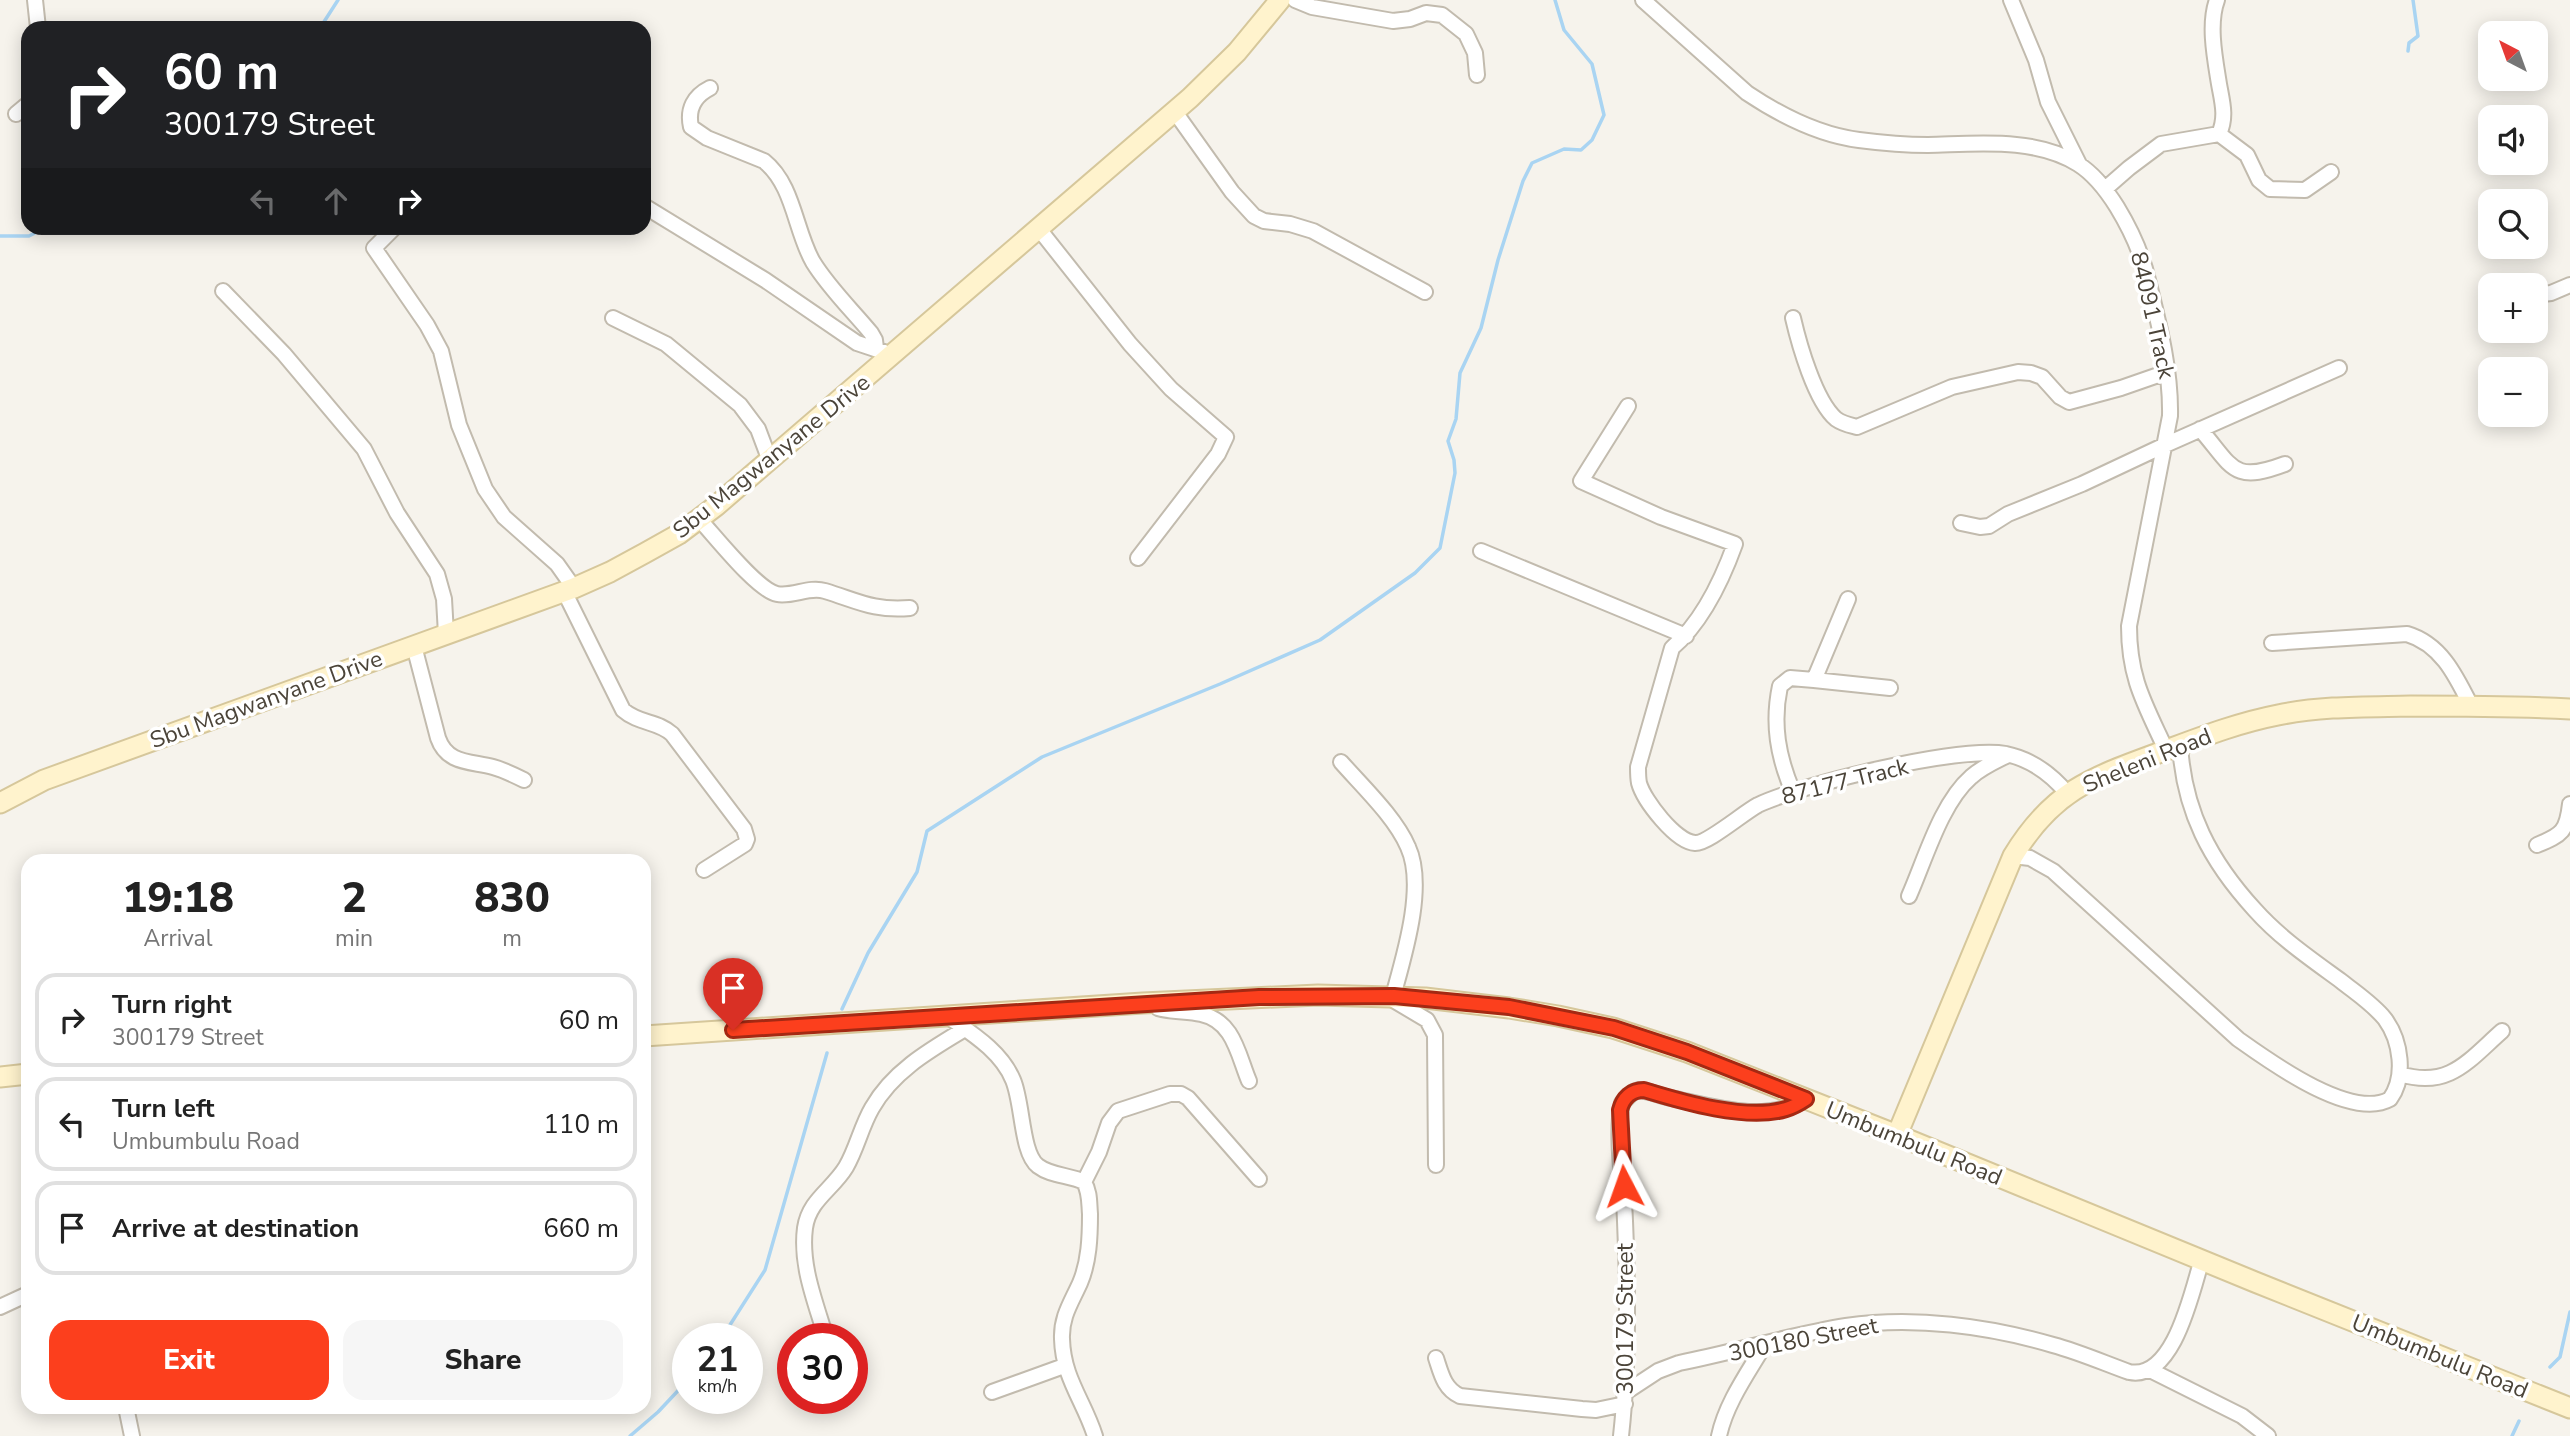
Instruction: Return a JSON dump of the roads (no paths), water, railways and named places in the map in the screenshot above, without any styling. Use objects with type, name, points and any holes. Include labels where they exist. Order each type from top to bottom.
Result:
[{"type":"main road","name":"Sbu Magwanyane Drive","points":[[0,803],[44,780],[569,589],[610,572],[645,553],[699,519],[770,461],[882,353],[1039,229],[1175,112],[1237,52],[1280,0]]},
{"type":"main road","name":"Sheleni Road","points":[[1897,1135],[2013,856],[2038,820],[2067,793],[2097,776],[2173,747],[2264,718],[2317,708],[2471,706],[2570,709]]},
{"type":"main road","name":"Umbumbulu Road","points":[[651,1036],[1306,995],[1390,996],[1509,1007],[1614,1028],[1687,1052],[2570,1408]]},
{"type":"main road","points":[[0,1077],[21,1075]]},
{"type":"street","points":[[35,0],[37,21]]},
{"type":"street","points":[[1295,0],[1312,7],[1392,21],[1410,19],[1426,13],[1442,15],[1466,34],[1475,53],[1477,75]]},
{"type":"street","name":"84091 Track","points":[[1643,0],[1747,93],[1766,106],[1814,128],[1856,139],[1907,145],[1997,144],[2050,151],[2079,164],[2105,189],[2132,233],[2144,264],[2167,372],[2170,415],[2131,613],[2129,650],[2135,682],[2173,747],[2195,822],[2210,849],[2253,909],[2273,930],[2380,1013],[2393,1034],[2400,1074]]},
{"type":"street","points":[[2011,0],[2036,60],[2048,102],[2079,164]]},
{"type":"street","points":[[2217,0],[2213,24],[2218,80],[2224,109],[2219,134]]},
{"type":"street","points":[[710,88],[699,94],[692,104],[691,127],[707,138],[770,165],[788,197],[811,260],[871,333],[882,353]]},
{"type":"street","points":[[16,114],[21,110]]},
{"type":"street","points":[[1175,112],[1232,192],[1254,216],[1264,221],[1290,224],[1313,231],[1378,269],[1425,292]]},
{"type":"street","points":[[2105,189],[2161,144],[2219,134],[2247,155],[2259,180],[2270,189],[2305,190],[2331,172]]},
{"type":"street","points":[[651,210],[765,281],[857,343],[882,353]]},
{"type":"street","points":[[1039,229],[1130,344],[1171,389],[1226,437],[1210,465],[1138,558]]},
{"type":"street","points":[[387,235],[374,248],[441,351],[459,425],[478,476],[504,517],[557,564],[623,710],[639,721],[658,726],[672,734],[744,829],[747,839],[745,844],[705,870]]},
{"type":"street","points":[[2548,293],[2570,285]]},
{"type":"street","points":[[223,291],[284,354],[364,449],[397,513],[437,574],[444,599],[446,634]]},
{"type":"street","points":[[613,318],[666,344],[740,405],[758,429],[770,461]]},
{"type":"street","points":[[1793,318],[1808,369],[1829,411],[1838,420],[1857,426],[1952,387],[2018,372],[2042,377],[2068,402],[2167,372]]},
{"type":"street","points":[[1961,523],[1989,526],[2008,514],[2082,484],[2165,444],[2339,368]]},
{"type":"street","points":[[1480,551],[1686,636],[1714,590],[1735,544],[1661,517],[1581,481],[1629,406]]},
{"type":"street","points":[[2200,429],[2240,472],[2252,474],[2285,464]]},
{"type":"street","points":[[699,519],[768,591],[787,595],[818,589],[865,606],[910,608]]},
{"type":"street","points":[[1814,680],[1847,599]]},
{"type":"street","points":[[2272,643],[2407,634],[2417,637],[2429,643],[2446,662],[2471,706]]},
{"type":"street","name":"87177 Track","points":[[1686,636],[1672,648],[1638,767],[1639,783],[1648,801],[1681,838],[1692,843],[1703,842],[1749,810],[1793,792],[1902,765],[1943,758],[1987,753],[2015,757]]},
{"type":"street","points":[[414,646],[438,738],[444,750],[457,760],[496,768],[524,780]]},
{"type":"street","points":[[1793,792],[1777,742],[1779,691],[1782,683],[1788,678],[1890,688]]},
{"type":"street","points":[[1909,896],[1946,812],[1962,786],[1982,768],[2015,757],[2049,775],[2067,793]]},
{"type":"street","points":[[1342,762],[1398,829],[1410,850],[1414,879],[1408,945],[1390,996],[1427,1020],[1435,1035],[1436,1165]]},
{"type":"street","points":[[2537,845],[2566,828],[2570,804]]},
{"type":"street","points":[[2013,856],[2030,858],[2053,871],[2238,1039],[2295,1077],[2336,1097],[2376,1103],[2390,1099],[2396,1091],[2400,1074],[2428,1080],[2449,1075],[2502,1031]]},
{"type":"street","points":[[1143,1003],[1168,1010],[1202,1014],[1218,1020],[1231,1034],[1249,1082]]},
{"type":"street","points":[[947,1016],[985,1044],[1009,1072],[1021,1105],[1025,1141],[1031,1159],[1047,1171],[1084,1182]]},
{"type":"street","points":[[823,1323],[805,1261],[805,1230],[811,1208],[846,1167],[864,1124],[882,1093],[896,1077],[926,1052],[965,1029]]},
{"type":"street","name":"300179 Street","points":[[1621,1436],[1625,1398],[1627,1276],[1620,1131],[1622,1103],[1639,1090],[1720,1108],[1752,1112],[1787,1109],[1806,1099]]},
{"type":"street","points":[[1095,1436],[1065,1366],[1062,1341],[1064,1315],[1080,1282],[1089,1245],[1089,1195],[1084,1182],[1096,1160],[1109,1123],[1118,1111],[1176,1093],[1188,1098],[1259,1179]]},
{"type":"street","points":[[2202,1259],[2180,1328],[2166,1354],[2150,1370],[2242,1416],[2269,1436]]},
{"type":"street","points":[[0,1307],[21,1297]]},
{"type":"street","name":"300180 Street","points":[[1625,1398],[1658,1371],[1679,1363],[1847,1326],[1913,1322],[2018,1336],[2054,1345],[2129,1372],[2141,1373],[2150,1370]]},
{"type":"street","points":[[1719,1436],[1742,1383],[1765,1344]]},
{"type":"street","points":[[1436,1358],[1446,1383],[1454,1393],[1461,1396],[1596,1410],[1625,1398]]},
{"type":"street","points":[[992,1392],[1065,1366]]},
{"type":"street","points":[[127,1414],[132,1436]]},
{"type":"waterway","points":[[324,21],[338,0]]},
{"type":"waterway","points":[[842,1009],[868,953],[917,872],[927,831],[1042,757],[1320,640],[1415,573],[1440,548],[1455,473],[1448,441],[1456,419],[1460,373],[1481,328],[1498,260],[1523,181],[1532,163],[1564,149],[1581,150],[1592,140],[1604,115],[1592,64],[1564,30],[1555,0]]},
{"type":"waterway","points":[[2408,51],[2409,43],[2418,36],[2413,0]]},
{"type":"waterway","points":[[0,236],[31,235]]},
{"type":"waterway","points":[[731,1323],[765,1270],[827,1053]]},
{"type":"waterway","points":[[2550,1367],[2560,1357],[2570,1312]]},
{"type":"waterway","points":[[630,1436],[672,1397]]},
{"type":"waterway","points":[[2512,1436],[2519,1421]]}]
